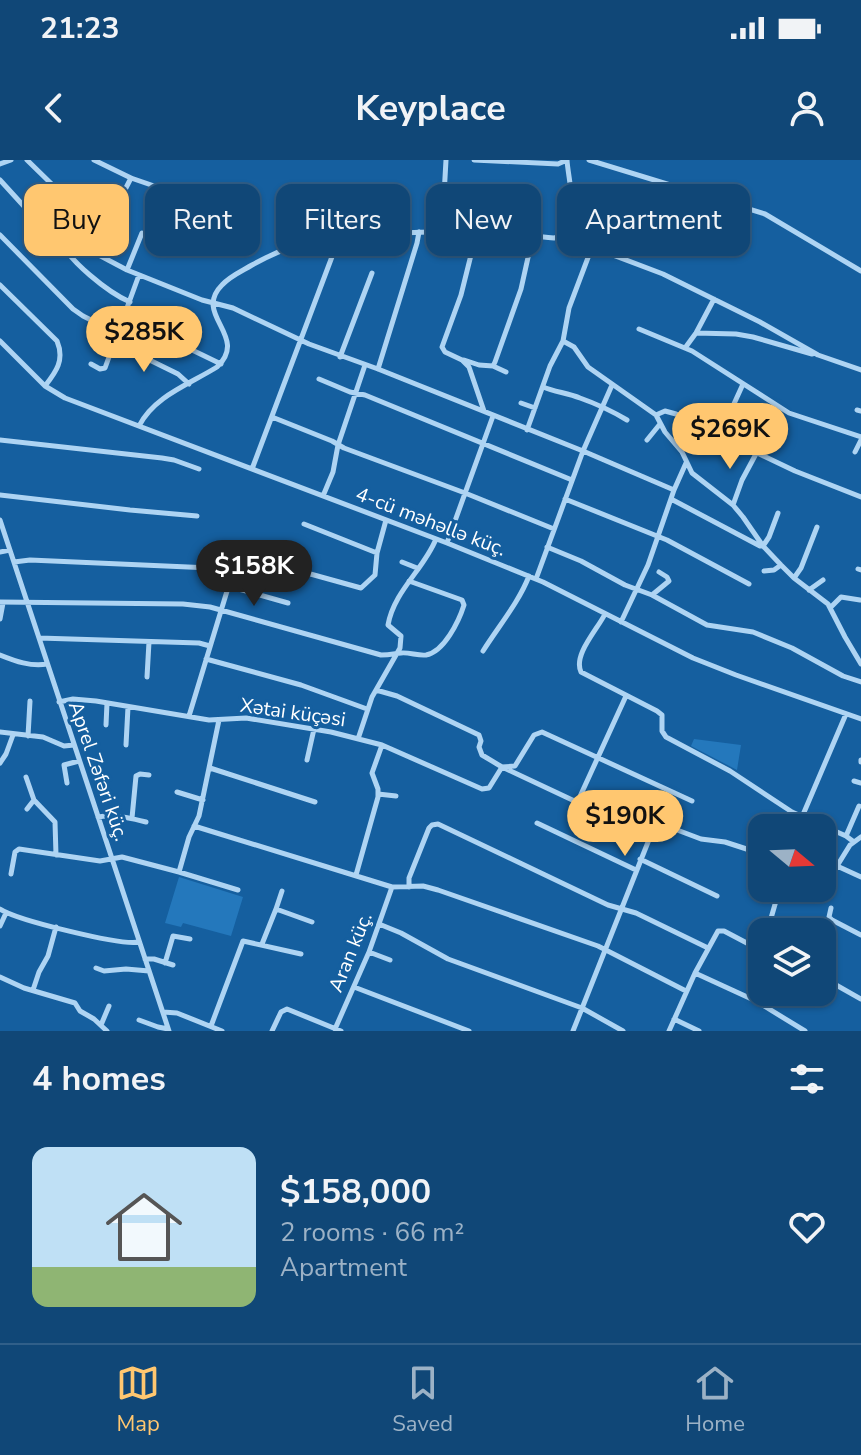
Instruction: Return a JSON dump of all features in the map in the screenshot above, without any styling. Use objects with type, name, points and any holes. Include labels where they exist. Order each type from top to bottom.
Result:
[{"type":"street","points":[[0,164],[11,160]]},
{"type":"street","points":[[27,160],[52,184]]},
{"type":"street","points":[[94,160],[148,184]]},
{"type":"street","points":[[445,184],[446,160]]},
{"type":"street","points":[[474,160],[558,164],[567,160],[569,184]]},
{"type":"street","points":[[589,160],[765,214],[861,271]]},
{"type":"street","points":[[128,184],[131,178]]},
{"type":"street","points":[[0,180],[24,206]]},
{"type":"street","points":[[410,232],[426,232]]},
{"type":"street","points":[[378,369],[419,232]]},
{"type":"street","points":[[127,270],[142,233]]},
{"type":"street","points":[[0,235],[73,309],[119,334]]},
{"type":"street","points":[[139,426],[158,402],[221,364],[228,353],[228,343],[214,312],[213,303],[220,287],[233,276],[276,253]]},
{"type":"street","points":[[71,256],[130,302]]},
{"type":"street","points":[[100,256],[139,275],[240,311],[340,357],[378,369],[674,490]]},
{"type":"street","points":[[252,469],[332,256]]},
{"type":"street","points":[[471,256],[461,295],[442,344],[443,350],[462,360],[506,372]]},
{"type":"street","points":[[493,366],[521,289],[528,256]]},
{"type":"street","points":[[527,430],[550,366],[563,341],[573,297],[589,256]]},
{"type":"street","points":[[616,256],[663,274],[818,355]]},
{"type":"street","points":[[340,357],[372,273]]},
{"type":"street","points":[[91,364],[105,368],[139,275]]},
{"type":"street","points":[[0,285],[60,347],[59,365],[45,386]]},
{"type":"street","points":[[685,348],[714,299]]},
{"type":"street","points":[[639,329],[685,348],[789,413],[861,439],[855,452]]},
{"type":"street","points":[[157,333],[221,364]]},
{"type":"street","points":[[696,333],[753,337],[861,370]]},
{"type":"street","name":"4-cü məhəllə küç.","points":[[0,341],[45,386],[65,398],[532,577],[693,658],[861,719]]},
{"type":"street","points":[[563,341],[574,347],[588,367],[656,415],[697,479],[733,505],[781,565],[831,607],[861,664]]},
{"type":"street","points":[[115,343],[178,374],[189,384]]},
{"type":"street","points":[[462,360],[473,376],[484,412]]},
{"type":"street","points":[[323,496],[365,365]]},
{"type":"street","points":[[473,376],[483,366]]},
{"type":"street","points":[[319,379],[572,480]]},
{"type":"street","points":[[700,426],[728,417],[743,384]]},
{"type":"street","points":[[483,651],[520,598],[547,547],[612,385]]},
{"type":"street","points":[[543,387],[577,397],[627,420]]},
{"type":"street","points":[[521,403],[535,408]]},
{"type":"street","points":[[656,415],[669,411],[795,471],[861,497]]},
{"type":"street","points":[[447,543],[493,416]]},
{"type":"street","points":[[272,417],[554,529]]},
{"type":"street","points":[[647,440],[660,424]]},
{"type":"street","points":[[0,440],[162,458],[199,469]]},
{"type":"street","points":[[733,505],[757,452]]},
{"type":"street","points":[[621,622],[648,565],[686,463]]},
{"type":"street","points":[[0,495],[197,516]]},
{"type":"street","points":[[565,499],[659,537],[749,584]]},
{"type":"street","points":[[671,499],[763,546]]},
{"type":"street","points":[[763,546],[778,513]]},
{"type":"street","name":"Aprel Zəfəri küç.","points":[[0,520],[169,1030]]},
{"type":"street","points":[[189,716],[236,558],[240,555],[361,588],[375,575],[386,520]]},
{"type":"street","points":[[304,524],[377,553]]},
{"type":"street","points":[[794,578],[817,527]]},
{"type":"street","points":[[358,739],[367,709],[401,645],[401,636],[390,628],[388,622],[395,604],[436,539]]},
{"type":"street","points":[[547,547],[652,595],[707,625],[753,632],[861,682]]},
{"type":"street","points":[[0,552],[10,550]]},
{"type":"street","points":[[14,562],[30,560],[233,569]]},
{"type":"street","points":[[402,562],[417,568]]},
{"type":"street","points":[[764,571],[781,565]]},
{"type":"street","points":[[652,595],[669,581],[659,572]]},
{"type":"street","points":[[809,590],[823,580]]},
{"type":"street","points":[[0,619],[2,602],[183,604],[221,610],[381,655],[426,655],[439,650],[464,605],[462,600],[409,581]]},
{"type":"street","points":[[228,586],[288,603]]},
{"type":"street","points":[[831,607],[841,597],[860,600]]},
{"type":"street","points":[[605,614],[580,654],[579,670],[657,711],[662,715],[662,731],[666,737],[722,766],[797,814]]},
{"type":"street","points":[[39,638],[199,643],[210,646]]},
{"type":"street","points":[[147,677],[149,642]]},
{"type":"street","points":[[0,655],[21,663],[47,664]]},
{"type":"street","points":[[206,659],[301,685],[367,709]]},
{"type":"street","points":[[376,690],[397,696],[479,735],[482,755],[502,767],[649,836]]},
{"type":"street","points":[[577,803],[626,696]]},
{"type":"street","name":"Xətai küçəsi","points":[[59,702],[73,699],[219,720],[246,718],[314,729],[382,745],[482,789],[489,788],[502,767],[515,766],[534,735],[542,732],[692,801]]},
{"type":"street","points":[[28,736],[30,701]]},
{"type":"street","points":[[106,725],[107,703]]},
{"type":"street","points":[[126,745],[128,707]]},
{"type":"street","points":[[803,814],[846,714]]},
{"type":"street","points":[[179,872],[203,800],[219,720]]},
{"type":"street","points":[[307,760],[314,729]]},
{"type":"street","points":[[0,732],[43,737],[64,746],[74,745]]},
{"type":"street","points":[[0,763],[13,735]]},
{"type":"street","points":[[356,875],[378,794],[372,773],[382,745]]},
{"type":"street","points":[[67,783],[64,765],[79,761]]},
{"type":"street","points":[[210,768],[315,802]]},
{"type":"street","points":[[132,818],[136,776],[149,775]]},
{"type":"street","points":[[26,777],[34,800],[55,822],[56,855]]},
{"type":"street","points":[[854,781],[861,783]]},
{"type":"street","points":[[177,792],[203,800]]},
{"type":"street","points":[[378,794],[396,796]]},
{"type":"street","points":[[27,809],[34,800]]},
{"type":"street","points":[[846,836],[859,806]]},
{"type":"street","points":[[98,817],[107,815],[146,822]]},
{"type":"street","points":[[573,1031],[654,824],[658,822],[701,839],[725,842],[748,850]]},
{"type":"street","points":[[409,887],[409,878],[429,828],[434,823],[708,948]]},
{"type":"street","points":[[537,823],[636,870]]},
{"type":"street","points":[[194,826],[392,887],[423,886],[438,890],[605,949],[686,991]]},
{"type":"street","points":[[836,832],[854,842]]},
{"type":"street","points":[[861,837],[837,866],[861,877]]},
{"type":"street","points":[[11,874],[15,852],[19,849],[100,861],[122,857],[238,890]]},
{"type":"street","points":[[640,859],[717,896]]},
{"type":"street","name":"Aran küç.","points":[[338,1030],[392,887]]},
{"type":"street","points":[[262,944],[282,891]]},
{"type":"street","points":[[831,908],[829,917],[832,920],[861,935]]},
{"type":"street","points":[[276,909],[312,922]]},
{"type":"street","points":[[0,926],[3,911],[125,943],[139,942]]},
{"type":"street","points":[[379,924],[448,959],[582,1008],[623,1031]]},
{"type":"street","points":[[33,990],[48,956],[56,927]]},
{"type":"street","points":[[669,1031],[716,933],[721,930],[748,943]]},
{"type":"street","points":[[165,963],[173,936],[190,939]]},
{"type":"street","points":[[211,1026],[240,943],[246,941],[301,954]]},
{"type":"street","points":[[369,952],[390,960]]},
{"type":"street","points":[[145,959],[173,965]]},
{"type":"street","points":[[96,968],[104,971],[149,971]]},
{"type":"street","points":[[695,973],[756,1001],[805,1031]]},
{"type":"street","points":[[0,977],[75,1003],[80,1011],[107,1031]]},
{"type":"street","points":[[836,985],[861,999]]},
{"type":"street","points":[[354,987],[469,1031]]},
{"type":"street","points":[[95,1031],[109,1006]]},
{"type":"street","points":[[272,1031],[281,1012],[287,1009],[338,1030]]},
{"type":"street","points":[[163,1012],[177,1013],[222,1031]]},
{"type":"street","points":[[674,1019],[699,1031]]},
{"type":"street","points":[[139,1020],[169,1030]]},
{"type":"shaded area","points":[[694,739],[741,745],[737,770],[691,746]]},
{"type":"shaded area","points":[[179,877],[243,897],[231,936],[183,923],[181,927],[165,923]]}]
